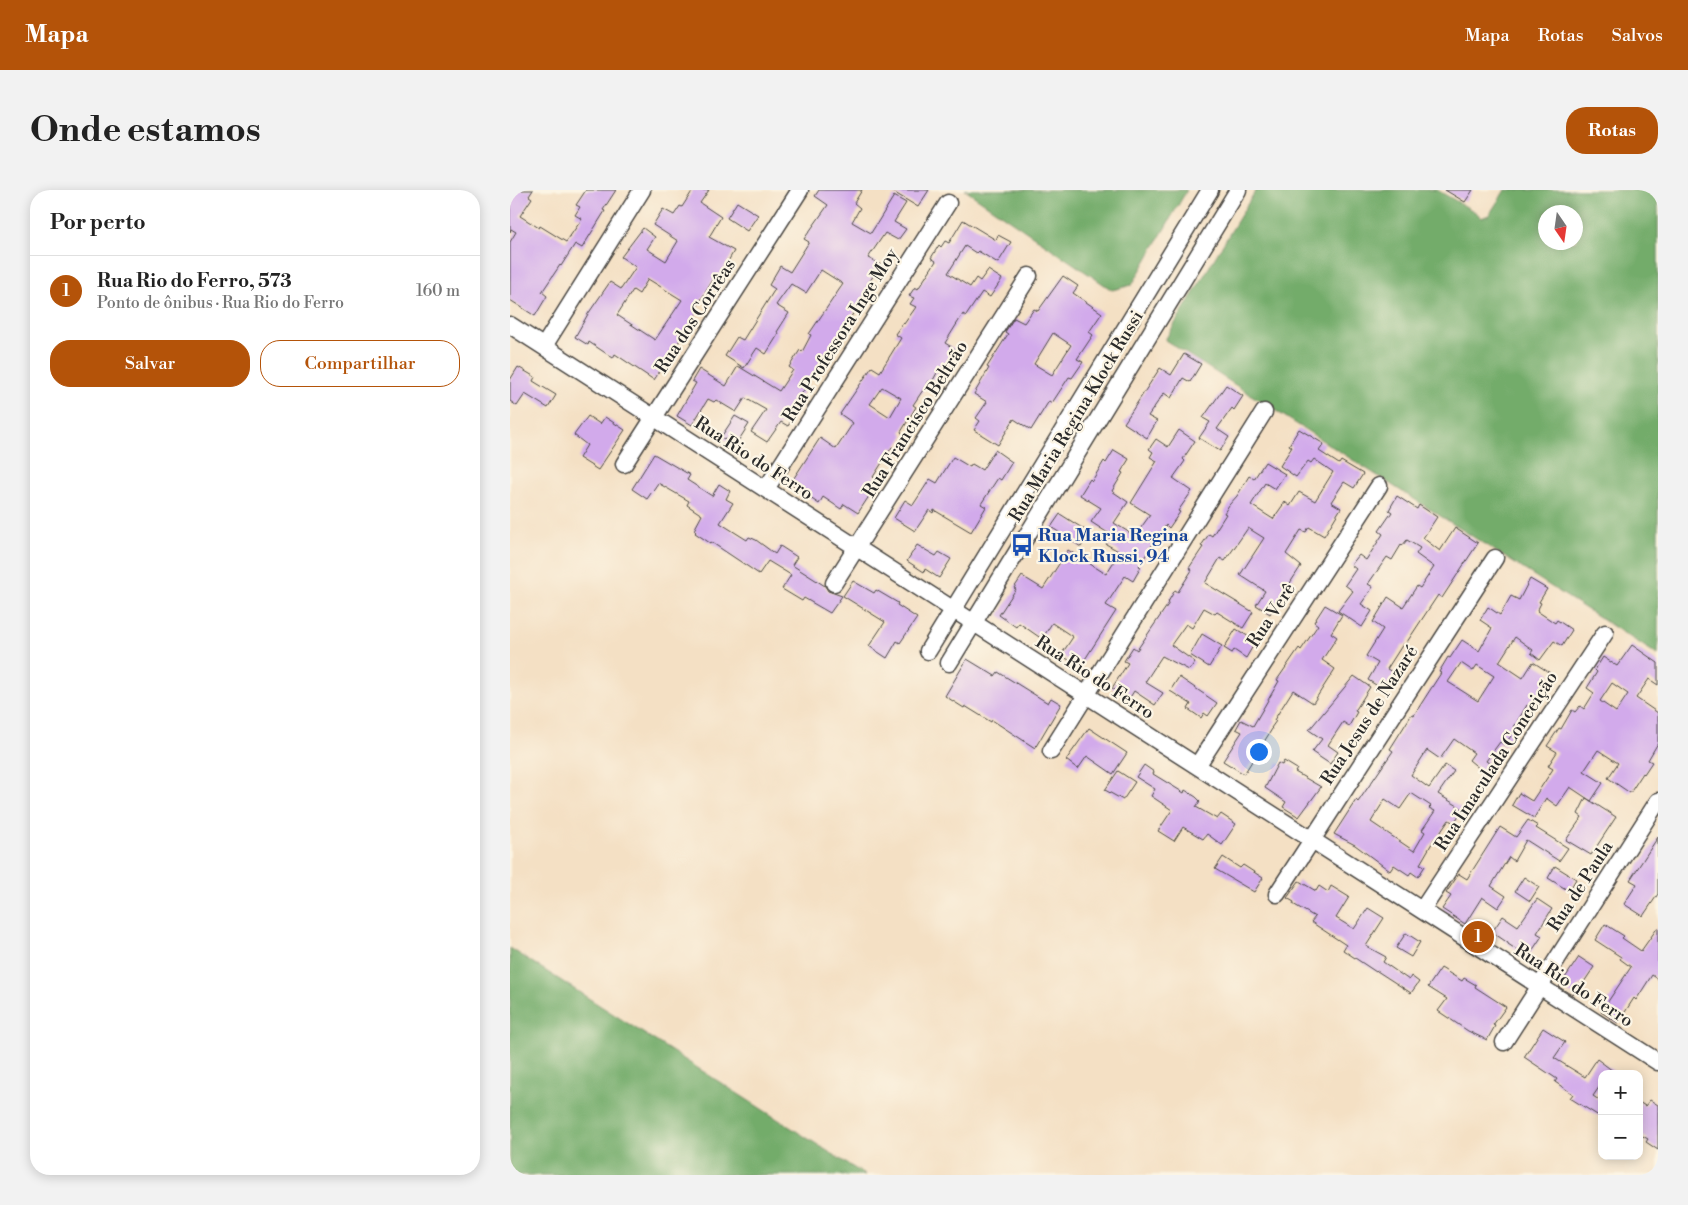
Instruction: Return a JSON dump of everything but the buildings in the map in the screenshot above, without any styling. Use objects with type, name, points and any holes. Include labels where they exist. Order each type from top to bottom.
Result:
[{"type":"street","points":[[544,346],[642,190]]},
{"type":"street","name":"Rua dos Corrêas","points":[[624,464],[800,190]]},
{"type":"street","name":"Rua Maria Regina Klock Russi","points":[[928,651],[1210,190]]},
{"type":"street","name":"Rua Maria Regina Klock Russi","points":[[949,663],[1238,190]]},
{"type":"street","name":"Rua Professora Inge Moy","points":[[766,489],[948,203]]},
{"type":"street","name":"Rua Francisco Beltrão","points":[[834,583],[1029,276]]},
{"type":"street","name":"Rua Rio do Ferro","points":[[510,325],[1540,986],[1656,1056]]},
{"type":"street","points":[[1051,751],[1264,412]]},
{"type":"street","name":"Rua Verê","points":[[1197,766],[1380,486]]},
{"type":"street","name":"Rua Jesus de Nazaré","points":[[1277,894],[1495,558]]},
{"type":"street","name":"Rua Imaculada Conceição","points":[[1422,910],[1604,633]]},
{"type":"street","name":"Rua de Paula","points":[[1504,1042],[1658,801]]},
{"type":"green space","points":[[965,190],[1187,190],[1132,285],[1112,290]]},
{"type":"green space","points":[[1256,190],[1437,190],[1477,213],[1481,218],[1489,215],[1505,190],[1658,190],[1658,655],[1165,340]]},
{"type":"green space","points":[[510,948],[865,1175],[510,1175]]},
{"type":"place","name":"Rua Maria Regina Klock Russi, 94","points":[[1022,545]]},
{"type":"place","name":"Rua Rio do Ferro, 573","points":[[1478,937]]}]
